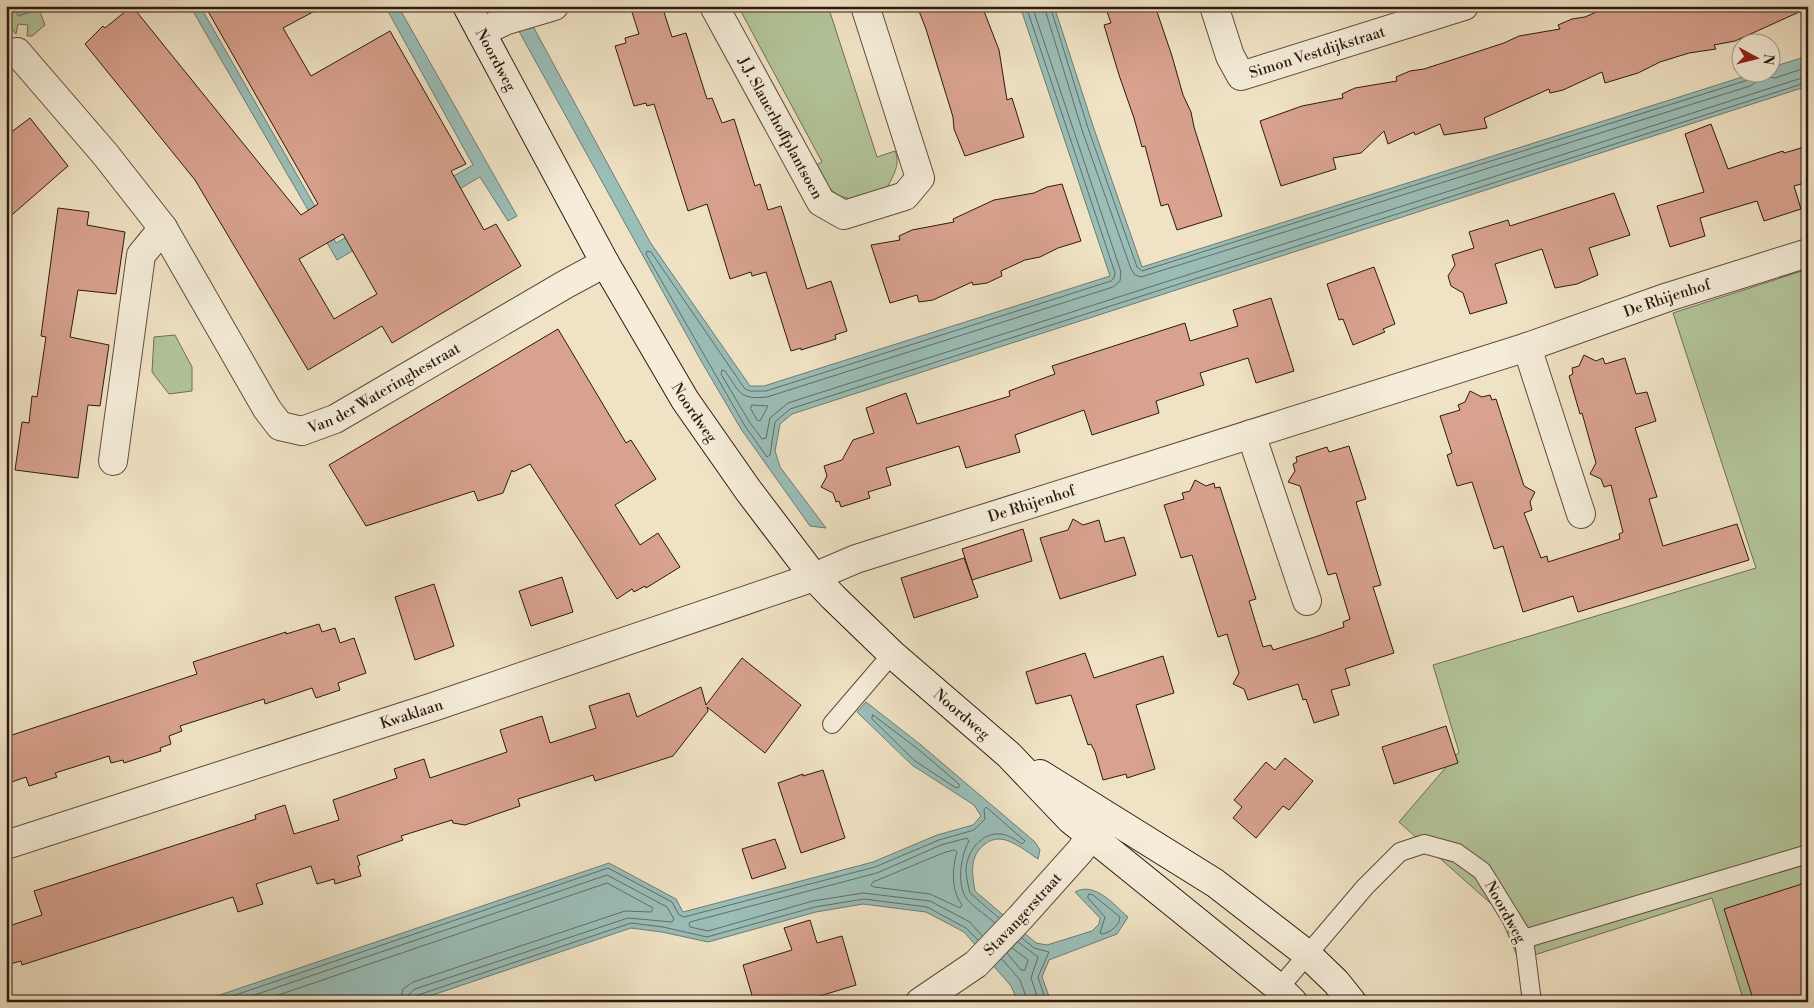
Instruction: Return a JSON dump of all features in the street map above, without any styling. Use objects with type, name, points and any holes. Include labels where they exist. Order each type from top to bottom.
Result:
[{"type":"street","name":"Noordweg","points":[[467,6],[605,263],[685,400],[748,490],[814,577],[892,654],[1009,755],[1070,819],[1286,995]]},
{"type":"street","name":"J.J. Slauerhoffplantsoen","points":[[714,6],[821,202],[844,215],[905,196],[920,178],[865,6]]},
{"type":"street","name":"Simon Vestdijkstraat","points":[[1214,6],[1230,56],[1241,76],[1464,6]]},
{"type":"street","points":[[481,32],[507,20],[544,9]]},
{"type":"street","name":"Van der Wateringhestraat","points":[[17,52],[105,154],[162,228],[267,409],[280,426],[302,431],[335,419],[605,263]]},
{"type":"street","points":[[113,461],[141,255],[162,228]]},
{"type":"street","name":"De Rhijenhof","points":[[814,577],[856,559],[1528,347],[1668,297],[1808,253]]},
{"type":"street","points":[[1528,347],[1581,514]]},
{"type":"street","points":[[1251,434],[1307,601]]},
{"type":"street","name":"Kwaklaan","points":[[6,845],[433,707],[814,577]]},
{"type":"street","name":"Noordweg","points":[[1009,755],[1215,883],[1308,954],[1336,982],[1352,1002]]},
{"type":"street","points":[[1090,804],[1091,836]]},
{"type":"street","name":"Stavangerstraat","points":[[920,1002],[976,964],[1020,918],[1080,851],[1091,836]]},
{"type":"lane","points":[[832,724],[892,654]]},
{"type":"lane","name":"Noordweg","points":[[1286,995],[1308,954],[1365,887],[1400,852],[1424,844],[1457,853],[1482,871],[1524,940],[1532,1002]]},
{"type":"lane","points":[[1524,940],[1808,854]]},
{"type":"green space","points":[[6,6],[15,6],[18,16],[39,9],[45,25],[32,36],[27,36],[28,25],[18,24],[16,34],[6,20]]},
{"type":"green space","points":[[738,6],[828,6],[877,157],[895,151],[897,156],[896,170],[887,188],[852,199],[845,198],[829,188],[814,166],[822,162]]},
{"type":"green space","points":[[1808,269],[1808,1002],[1744,1002],[1712,898],[1519,960],[1497,909],[1399,822],[1459,752],[1433,665],[1756,568],[1673,313]]},
{"type":"green space","points":[[175,335],[192,367],[192,391],[169,394],[152,372],[154,337]]},
{"type":"water","points":[[15,6],[48,6],[18,16]]},
{"type":"water","points":[[190,6],[200,6],[336,243],[473,165],[385,6],[398,6],[517,216],[508,221],[480,177],[337,260]]},
{"type":"water","points":[[505,6],[522,6],[650,242],[750,386],[764,386],[1110,276],[1020,6],[1054,6],[1142,267],[1732,80],[1732,82],[1782,82],[1782,64],[1808,56],[1808,86],[792,414],[780,424],[775,451],[780,467],[826,528],[810,526],[741,429],[700,359]]},
{"type":"water","points":[[866,702],[921,745],[1035,842],[1040,850],[1038,859],[1009,841],[995,839],[989,841],[976,854],[973,871],[975,891],[1036,943],[1047,945],[1092,931],[1099,924],[1100,918],[1075,892],[1082,889],[1097,892],[1104,896],[1128,917],[1117,934],[1049,960],[1042,977],[1051,1002],[1018,1002],[1011,986],[964,932],[926,912],[863,904],[816,912],[708,942],[662,932],[631,928],[412,1002],[199,1002],[609,863],[676,899],[683,912],[873,862],[937,835],[973,825],[981,816],[974,805],[912,765],[857,712]]},
{"type":"building","points":[[132,6],[301,215],[318,204],[205,6],[324,6],[283,28],[311,76],[390,31],[466,164],[451,171],[484,230],[496,224],[521,266],[392,343],[382,326],[308,370],[195,180],[85,44],[103,26],[105,28]],"holes":[[[343,234],[377,294],[334,319],[299,259]]]},
{"type":"building","points":[[630,6],[662,6],[672,37],[686,33],[707,99],[712,98],[722,123],[734,119],[755,186],[760,184],[768,210],[781,206],[807,289],[831,281],[847,331],[835,335],[836,339],[801,350],[801,348],[791,351],[766,272],[752,276],[751,272],[730,279],[707,204],[688,211],[654,104],[647,106],[646,103],[634,106],[615,46],[626,43],[625,38],[639,34]]},
{"type":"building","points":[[917,6],[982,6],[999,50],[1007,100],[1012,98],[1024,137],[965,156],[954,129],[953,117]]},
{"type":"building","points":[[1105,6],[1155,6],[1183,95],[1191,112],[1222,216],[1177,230],[1168,204],[1161,206],[1145,146],[1142,147],[1104,25],[1111,23]]},
{"type":"building","points":[[1623,6],[1808,6],[1808,8],[1755,32],[1732,32],[1732,42],[1714,45],[1716,49],[1689,53],[1660,62],[1638,73],[1605,83],[1602,72],[1563,90],[1550,93],[1549,89],[1484,118],[1487,128],[1444,135],[1440,124],[1415,135],[1414,132],[1388,144],[1384,131],[1361,153],[1333,158],[1336,169],[1281,186],[1260,121],[1302,106],[1343,98],[1342,94],[1355,88],[1397,81],[1396,77],[1410,71],[1424,69],[1504,43],[1519,36],[1560,29],[1558,25],[1601,10]]},
{"type":"building","points":[[30,118],[68,166],[6,220],[6,136]]},
{"type":"building","points":[[1711,124],[1728,169],[1783,151],[1784,153],[1808,146],[1808,182],[1794,186],[1801,209],[1764,221],[1757,201],[1700,218],[1705,236],[1670,247],[1657,206],[1704,192],[1685,134]]},
{"type":"building","points":[[1062,184],[1081,241],[1058,248],[1040,257],[1025,260],[1001,271],[1002,276],[987,283],[973,285],[972,282],[933,300],[919,302],[917,295],[890,303],[871,245],[900,240],[899,236],[912,230],[954,222],[953,219],[994,200],[1034,193],[1047,187]]},
{"type":"building","points":[[1614,193],[1630,235],[1589,248],[1598,275],[1577,284],[1555,288],[1542,249],[1495,264],[1507,303],[1470,314],[1463,293],[1451,286],[1448,276],[1455,265],[1452,255],[1474,248],[1469,232],[1508,220],[1510,226]]},
{"type":"building","points":[[58,208],[89,212],[87,225],[125,232],[116,294],[78,290],[70,337],[109,345],[100,406],[88,405],[78,478],[15,470],[22,422],[29,423],[32,396],[37,397],[46,337],[41,336]]},
{"type":"building","points":[[1374,267],[1395,324],[1383,329],[1385,332],[1353,345],[1343,319],[1339,320],[1327,284]]},
{"type":"building","points":[[1271,298],[1294,371],[1256,383],[1248,358],[1200,373],[1204,385],[1156,401],[1159,413],[1092,435],[1084,410],[1015,435],[1020,452],[966,468],[959,446],[886,468],[891,485],[868,492],[870,498],[841,507],[839,501],[836,502],[833,493],[821,487],[827,476],[824,466],[842,460],[853,440],[874,433],[866,408],[906,393],[917,424],[1010,396],[1009,391],[1055,374],[1052,366],[1185,323],[1190,341],[1238,326],[1233,310]]},
{"type":"building","points":[[558,329],[626,443],[631,440],[656,479],[615,505],[640,545],[658,533],[680,567],[646,588],[645,586],[634,592],[632,589],[617,599],[530,464],[513,472],[512,470],[503,493],[478,501],[474,491],[366,526],[329,465]]},
{"type":"building","points":[[1584,355],[1596,361],[1603,358],[1605,364],[1625,358],[1636,394],[1647,392],[1656,421],[1635,428],[1657,497],[1649,499],[1663,546],[1737,524],[1749,560],[1578,612],[1573,596],[1523,612],[1503,546],[1494,549],[1472,482],[1457,486],[1447,455],[1452,453],[1440,416],[1460,410],[1458,405],[1465,402],[1470,391],[1482,397],[1490,395],[1492,400],[1496,399],[1524,486],[1535,492],[1530,502],[1532,510],[1524,513],[1541,558],[1547,556],[1548,562],[1620,539],[1619,534],[1623,532],[1611,485],[1604,487],[1601,479],[1590,474],[1596,463],[1569,376],[1573,374],[1572,368],[1579,366]]},
{"type":"building","points":[[1349,446],[1366,499],[1356,502],[1381,585],[1373,587],[1394,653],[1345,669],[1350,685],[1331,690],[1339,715],[1314,723],[1306,699],[1303,700],[1298,684],[1248,700],[1244,689],[1233,684],[1239,673],[1227,634],[1218,637],[1192,555],[1181,558],[1164,505],[1184,499],[1182,493],[1190,491],[1195,480],[1206,486],[1214,483],[1215,488],[1220,487],[1256,599],[1249,601],[1263,647],[1271,645],[1273,650],[1315,637],[1344,627],[1343,622],[1350,619],[1336,573],[1328,575],[1300,486],[1288,482],[1295,471],[1293,464],[1297,462],[1296,457],[1327,447],[1329,452]]},
{"type":"building","points":[[1073,519],[1083,525],[1099,520],[1105,542],[1124,537],[1136,575],[1060,599],[1040,538],[1068,530]]},
{"type":"building","points":[[1023,529],[1032,561],[972,580],[962,549]]},
{"type":"building","points":[[964,558],[978,597],[914,618],[901,578]]},
{"type":"building","points":[[562,577],[573,612],[531,626],[519,591]]},
{"type":"building","points":[[434,584],[454,646],[415,660],[395,597]]},
{"type":"building","points":[[319,624],[322,632],[335,628],[340,643],[354,638],[366,673],[338,683],[340,690],[316,698],[312,688],[265,704],[264,699],[180,726],[182,731],[169,736],[171,744],[160,748],[161,751],[124,763],[123,760],[111,763],[109,756],[55,773],[57,777],[29,786],[26,777],[6,784],[6,737],[197,674],[193,662],[286,632],[286,634]]},
{"type":"building","points":[[1085,653],[1094,678],[1163,656],[1174,693],[1136,705],[1155,769],[1127,778],[1126,774],[1103,780],[1095,752],[1091,744],[1088,745],[1071,695],[1036,704],[1026,672]]},
{"type":"building","points":[[742,658],[801,705],[765,753],[707,707],[708,711],[673,756],[595,781],[593,775],[518,799],[520,806],[465,825],[453,823],[452,820],[401,836],[403,840],[357,856],[361,876],[335,884],[334,879],[317,884],[311,866],[256,884],[263,904],[238,912],[233,897],[22,965],[21,961],[6,965],[6,927],[42,915],[34,891],[256,819],[255,815],[285,805],[294,834],[339,820],[333,800],[397,778],[394,769],[424,759],[430,778],[507,752],[500,730],[542,716],[550,743],[596,728],[589,706],[629,693],[637,717],[701,687],[706,705]]},
{"type":"building","points":[[1446,726],[1458,763],[1394,784],[1382,747]]},
{"type":"building","points":[[1285,758],[1313,781],[1289,810],[1283,806],[1256,838],[1233,818],[1242,807],[1234,800],[1266,762],[1275,770]]},
{"type":"building","points":[[823,770],[845,838],[801,853],[778,783],[803,774],[803,776]]},
{"type":"building","points":[[775,839],[786,868],[752,879],[742,849]]},
{"type":"building","points":[[1808,882],[1808,1002],[1754,1002],[1724,909]]},
{"type":"building","points":[[810,920],[817,943],[842,936],[856,985],[800,1002],[754,1002],[743,965],[792,950],[784,928]]}]
